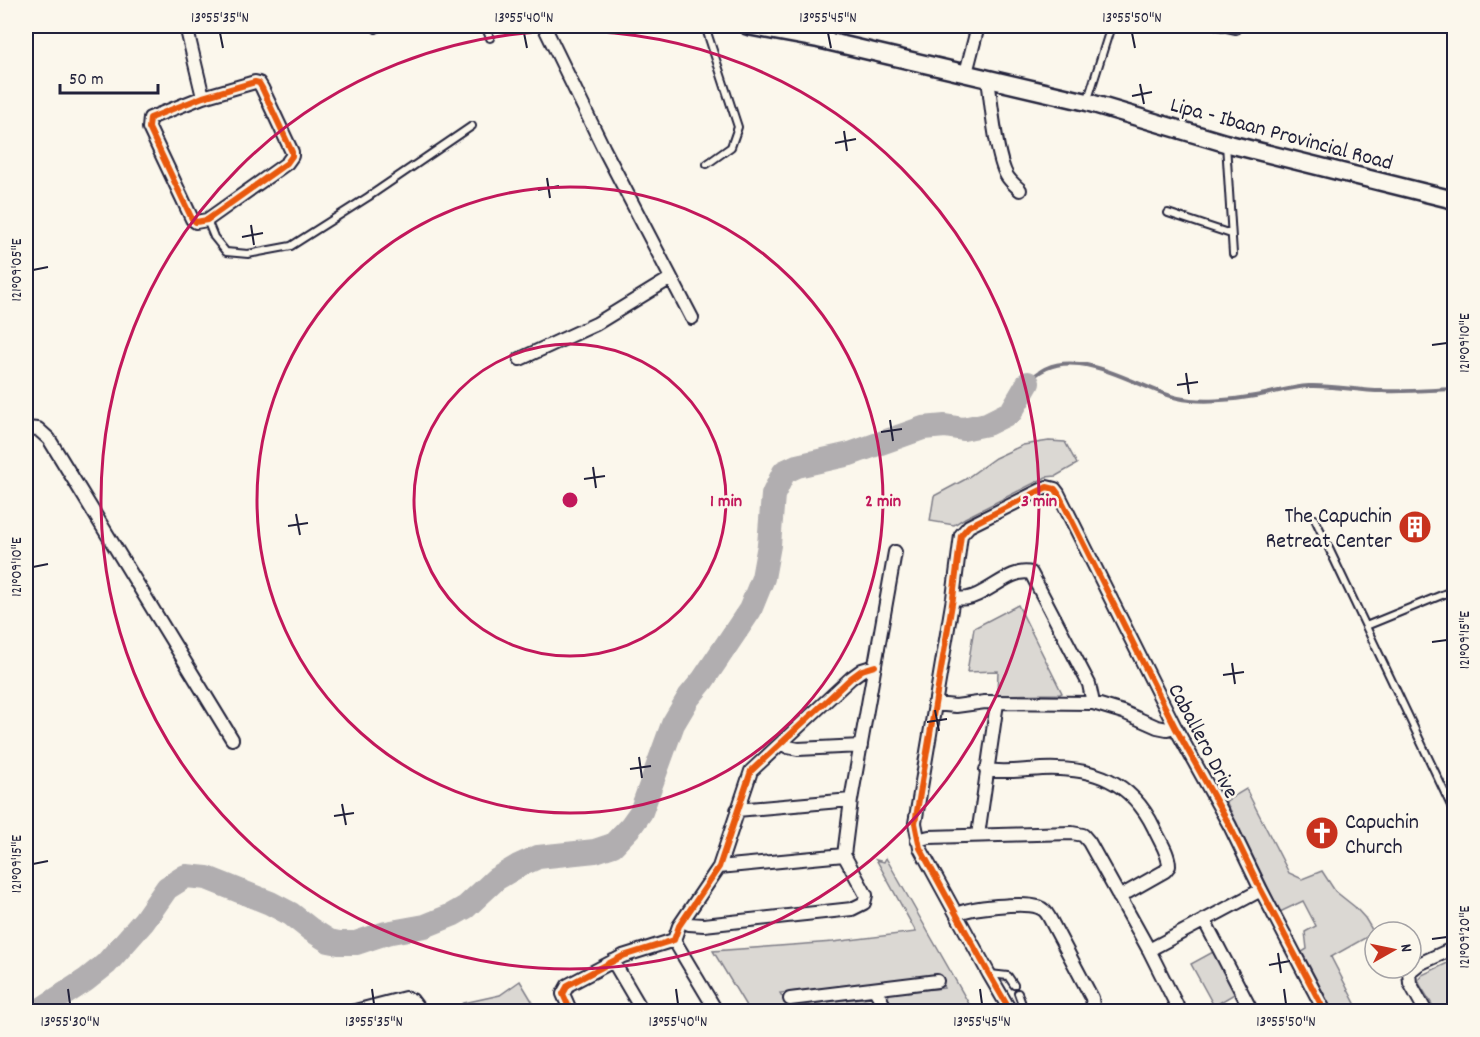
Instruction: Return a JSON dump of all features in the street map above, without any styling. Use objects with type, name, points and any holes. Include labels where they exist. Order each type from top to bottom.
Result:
[{"type":"main road","name":"Lipa - Ibaan Provincial Road","points":[[748,26],[966,73],[1087,102],[1226,142],[1455,200]]},
{"type":"street","points":[[186,26],[203,98]]},
{"type":"street","points":[[544,26],[604,149],[692,318]]},
{"type":"street","points":[[966,73],[978,26]]},
{"type":"street","points":[[1447,26],[1455,30]]},
{"type":"street","points":[[988,78],[1003,165],[1007,177],[1020,190]]},
{"type":"street","points":[[255,82],[260,83],[292,156],[287,163],[207,220],[196,222],[192,219],[148,122],[154,115],[255,82]]},
{"type":"street","points":[[520,359],[596,324],[671,278]]},
{"type":"street","points":[[26,428],[38,429],[49,439],[232,739]]},
{"type":"street","name":"Caballero Drive","points":[[953,597],[963,531],[1042,489],[1051,487],[1058,492],[1175,727],[1230,826],[1325,1011]]},
{"type":"street","points":[[683,921],[688,924],[704,925],[857,908],[864,903],[866,895],[844,855],[894,552]]},
{"type":"street","points":[[1011,1011],[988,974],[917,840],[915,823],[953,597],[972,597],[1019,572],[1031,573],[1089,684],[1093,703]]},
{"type":"street","points":[[571,1011],[563,997],[565,988],[613,961],[674,940],[683,921],[719,867],[751,771],[851,678],[862,670],[875,666]]},
{"type":"street","points":[[934,704],[956,706],[997,702],[1093,703],[1123,712],[1157,727],[1167,729],[1175,727]]},
{"type":"street","points":[[978,836],[997,702]]},
{"type":"street","points":[[781,743],[798,749],[861,746]]},
{"type":"street","points":[[986,770],[1067,769],[1083,771],[1113,782],[1132,796],[1151,822],[1167,856],[1169,866],[1162,873],[1119,897]]},
{"type":"street","points":[[737,810],[852,800]]},
{"type":"street","points":[[917,840],[929,837],[1072,833],[1083,835],[1149,950],[1180,1011]]},
{"type":"street","points":[[719,867],[844,855]]},
{"type":"street","points":[[1149,950],[1261,890]]},
{"type":"street","points":[[957,914],[972,908],[1029,906],[1041,908],[1049,917],[1092,998],[1093,1006],[1089,1011]]},
{"type":"street","points":[[1204,920],[1252,1011]]},
{"type":"street","points":[[674,940],[717,1011]]},
{"type":"street","points":[[1426,1011],[1410,983],[1409,972],[1419,964],[1455,948]]},
{"type":"street","points":[[613,961],[643,1011]]},
{"type":"street","points":[[790,999],[937,981]]},
{"type":"street","points":[[875,990],[888,1011]]},
{"type":"street","points":[[351,1011],[405,998],[411,1000],[421,1011]]},
{"type":"lane","points":[[484,26],[490,38]]},
{"type":"lane","points":[[705,26],[738,127],[731,147],[707,164]]},
{"type":"lane","points":[[1087,102],[1111,26]]},
{"type":"lane","points":[[1218,26],[1236,30]]},
{"type":"lane","points":[[207,220],[214,237],[226,252],[248,254],[291,246],[472,126]]},
{"type":"lane","points":[[1226,142],[1233,254]]},
{"type":"lane","points":[[1168,213],[1231,234]]},
{"type":"lane","points":[[1316,519],[1455,812]]},
{"type":"lane","points":[[1366,626],[1455,590]]},
{"type":"lane","points":[[988,974],[1008,976],[1014,985]]},
{"type":"lane","points":[[1018,993],[1022,1004],[1018,1011]]},
{"type":"shaded area","points":[[1049,441],[1065,442],[1077,464],[1056,476],[1046,477],[954,525],[930,521],[934,496],[964,480],[995,458],[1023,445]]},
{"type":"shaded area","points":[[1018,605],[1062,693],[1060,694],[997,695],[998,671],[967,672],[974,628]]},
{"type":"shaded area","points":[[1246,789],[1289,873],[1302,879],[1322,871],[1335,891],[1365,918],[1366,920],[1363,920],[1363,939],[1331,957],[1359,1011],[1333,1011],[1302,952],[1307,949],[1305,932],[1316,926],[1303,901],[1280,912],[1226,801]]},
{"type":"shaded area","points":[[886,858],[973,1011],[895,1011],[888,1000],[889,993],[944,988],[938,975],[780,993],[788,1006],[861,998],[867,1000],[876,1011],[749,1011],[713,951],[833,942],[916,932],[876,860],[884,862]]},
{"type":"shaded area","points":[[1213,952],[1236,993],[1214,1006],[1191,964]]},
{"type":"shaded area","points":[[1454,960],[1454,1004],[1436,1011],[1420,985],[1419,980],[1423,980],[1423,975]]},
{"type":"shaded area","points":[[520,981],[538,1011],[447,1011],[464,1003],[500,995]]},
{"type":"waterway","points":[[1028,383],[1043,370],[1061,364],[1080,364],[1121,376],[1178,398],[1196,400],[1237,399],[1309,386],[1391,391],[1454,389]]},
{"type":"waterway","points":[[37,1012],[106,964],[144,921],[167,888],[186,876],[207,878],[270,903],[291,914],[329,941],[356,943],[386,933],[425,926],[452,915],[466,907],[496,879],[538,857],[595,851],[613,845],[641,812],[673,724],[689,697],[750,610],[763,578],[769,545],[773,495],[784,472],[797,466],[850,454],[923,428],[945,426],[963,429],[987,424],[1011,412],[1028,383]]},
{"type":"cycle path","points":[[255,82],[259,83],[262,88],[292,156],[287,163],[207,220],[196,222],[192,219],[149,128],[150,118],[203,97],[255,82]]},
{"type":"cycle path","points":[[1011,1012],[920,848],[915,823],[953,598],[961,535],[969,526],[1047,487],[1055,489],[1058,493],[1175,727],[1230,826],[1325,1012]]},
{"type":"cycle path","points":[[571,1012],[563,994],[568,985],[623,956],[674,940],[679,926],[719,867],[751,771],[851,678],[862,670],[875,666]]},
{"type":"place","name":"The Capuchin Retreat Center","points":[[1415,527]]},
{"type":"place","name":"Capuchin Church","points":[[1322,833]]}]
